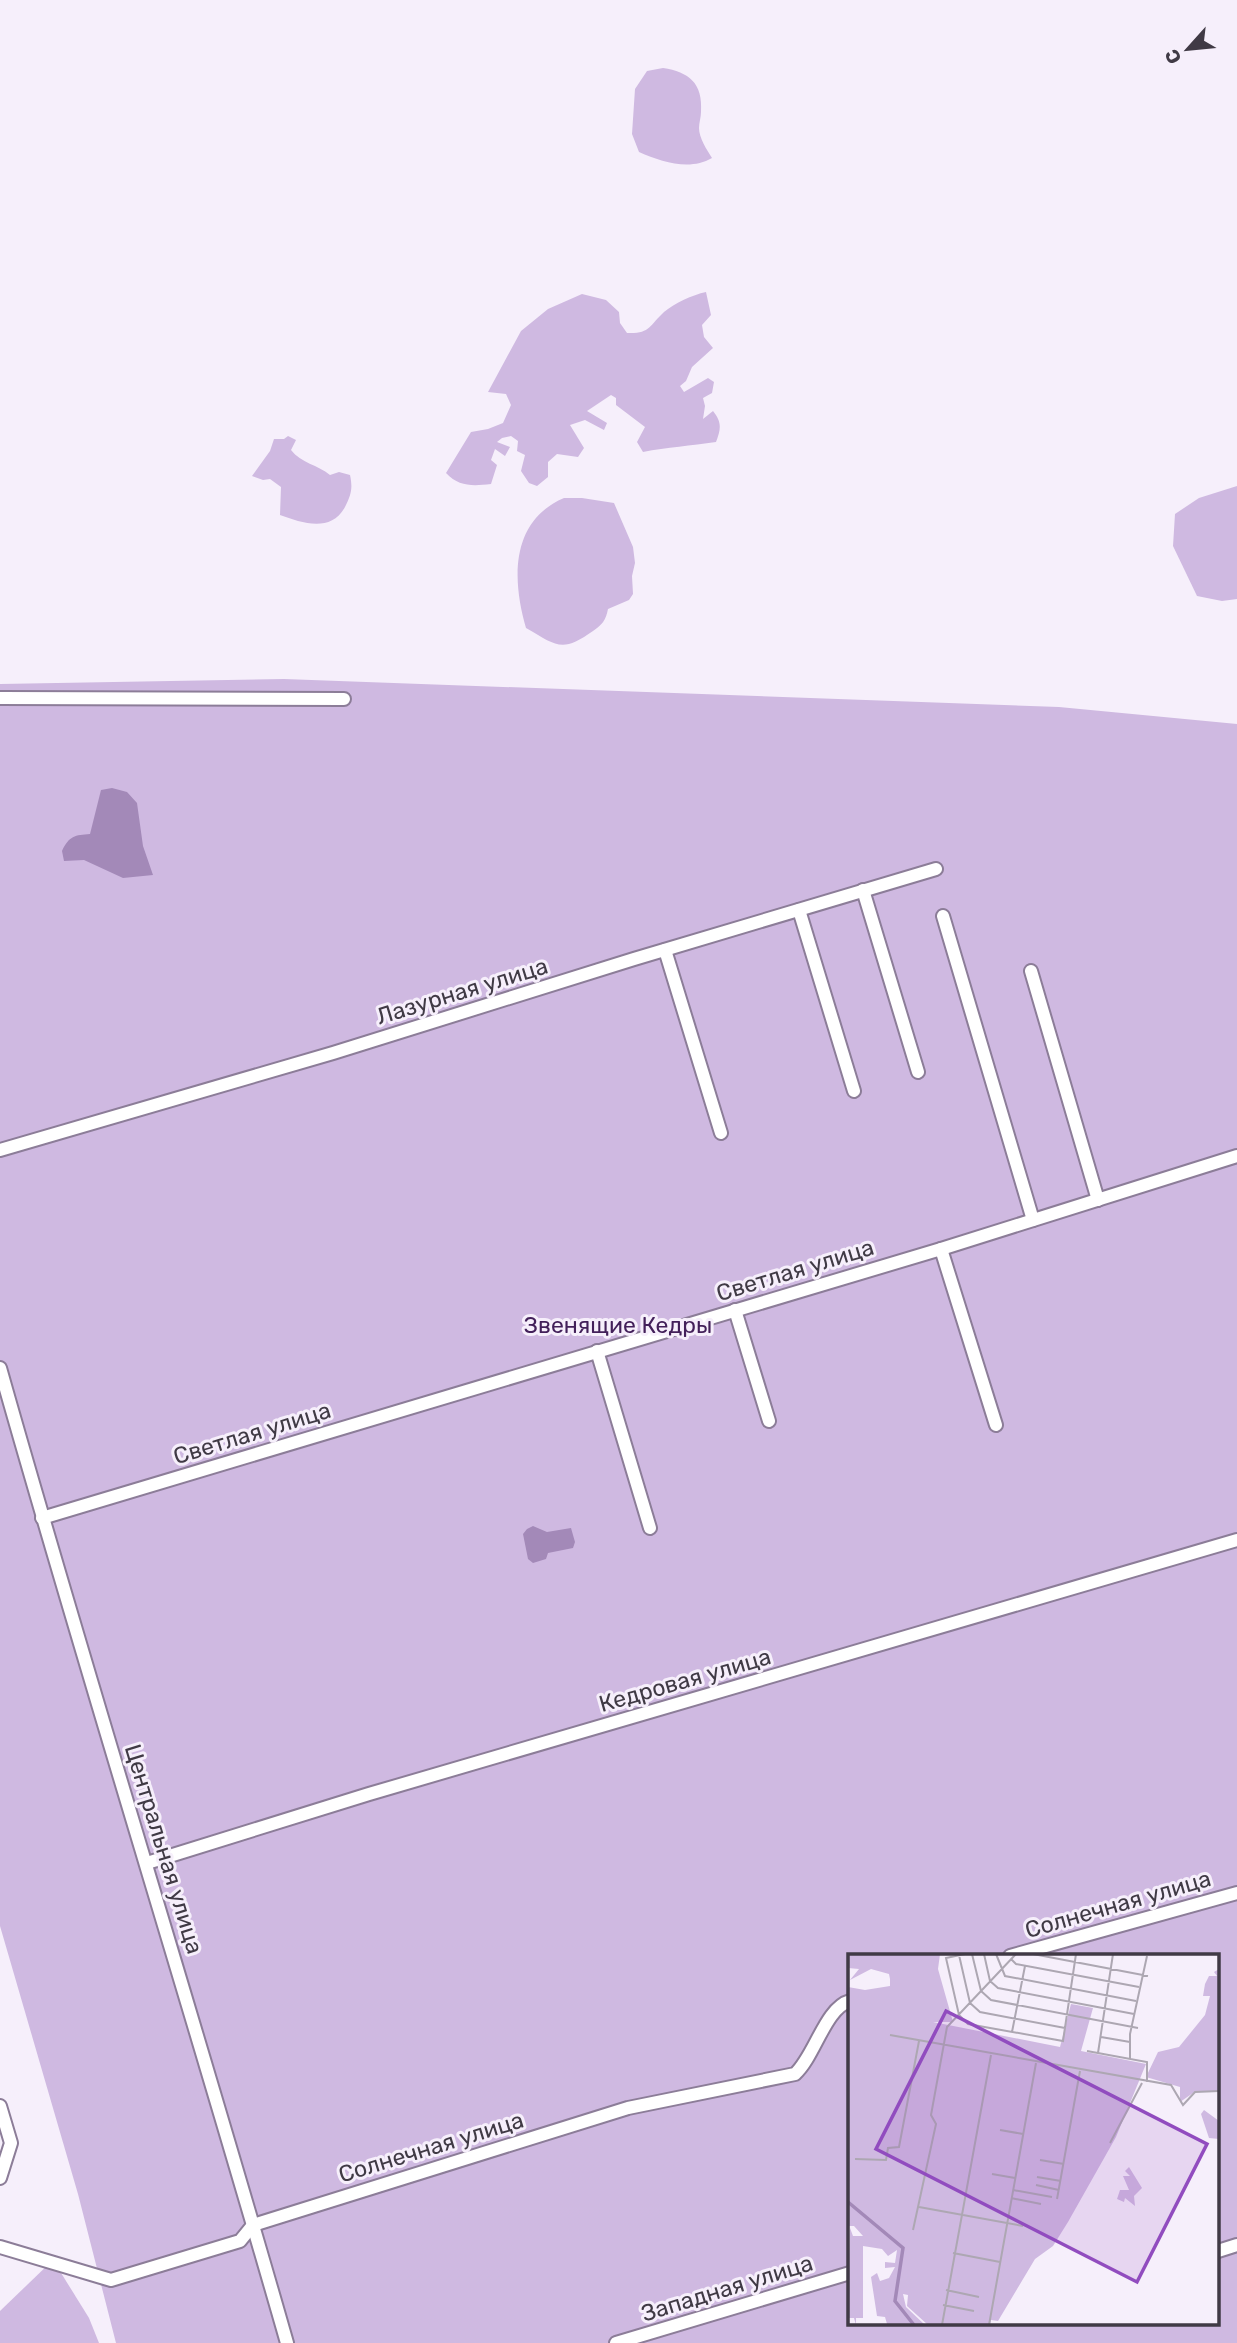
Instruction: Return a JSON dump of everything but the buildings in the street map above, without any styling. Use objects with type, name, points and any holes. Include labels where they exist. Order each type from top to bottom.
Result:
[{"type":"street","points":[[0,698],[344,699]]},
{"type":"street","name":"Лазурная улица","points":[[0,1150],[333,1053],[936,869]]},
{"type":"street","points":[[863,890],[918,1072]]},
{"type":"street","points":[[799,910],[854,1091]]},
{"type":"street","points":[[943,916],[1033,1220]]},
{"type":"street","points":[[665,950],[721,1133]]},
{"type":"street","points":[[1031,971],[1098,1200]]},
{"type":"street","name":"Светлая улица","points":[[42,1518],[942,1249],[1237,1156]]},
{"type":"street","points":[[942,1249],[996,1425]]},
{"type":"street","points":[[735,1310],[769,1421]]},
{"type":"street","points":[[597,1351],[650,1528]]},
{"type":"street","name":"Центральная улица","points":[[0,1367],[42,1518],[147,1863],[287,2343]]},
{"type":"street","name":"Кедровая улица","points":[[147,1863],[369,1794],[1237,1540]]},
{"type":"street","name":"Солнечная улица","points":[[1017,1954],[1237,1893]]},
{"type":"street","name":"Солнечная улица","points":[[0,2247],[111,2280],[240,2241],[253,2225],[628,2108],[794,2074],[804,2066],[834,2011],[848,2002]]},
{"type":"street","points":[[0,2106],[10,2143],[0,2178]]},
{"type":"street","points":[[1220,2250],[1237,2245]]},
{"type":"street","name":"Западная улица","points":[[616,2343],[848,2274]]},
{"type":"green space","points":[[663,68],[680,72],[697,86],[701,102],[699,132],[712,158],[695,164],[676,164],[639,152],[632,134],[635,89],[647,71]]},
{"type":"green space","points":[[706,292],[711,315],[702,325],[704,337],[713,348],[692,367],[686,381],[680,386],[684,392],[708,378],[714,382],[712,393],[703,398],[703,419],[713,411],[716,415],[720,426],[716,442],[643,452],[637,442],[645,427],[616,405],[616,398],[611,395],[587,411],[607,423],[604,430],[585,420],[570,425],[584,448],[578,457],[557,454],[548,462],[548,477],[537,486],[529,483],[521,471],[525,455],[517,451],[518,441],[511,436],[497,442],[510,447],[505,456],[495,449],[491,460],[497,465],[491,484],[467,485],[446,473],[471,432],[503,423],[511,405],[506,394],[488,392],[521,331],[548,309],[582,294],[606,300],[619,312],[620,323],[627,333],[635,333],[648,328],[678,303]]},
{"type":"green space","points":[[288,436],[296,440],[291,450],[300,458],[330,475],[339,472],[350,475],[349,499],[339,515],[332,520],[316,524],[280,515],[281,487],[270,479],[263,480],[252,476],[270,451],[274,439]]},
{"type":"green space","points":[[1237,486],[1237,599],[1222,601],[1197,596],[1173,546],[1175,514],[1199,498]]},
{"type":"green space","points":[[564,498],[614,503],[633,547],[635,563],[632,576],[633,594],[629,600],[608,609],[601,624],[582,638],[560,644],[526,628],[518,591],[518,572],[525,537],[533,521],[546,508]]},
{"type":"green space","name":"Звенящие Кедры","points":[[284,679],[1059,707],[1237,724],[1237,2343],[116,2343],[78,2194],[0,1926],[0,684]]},
{"type":"green space","points":[[53,2260],[89,2318],[99,2343],[0,2343],[0,2311]]},
{"type":"shaded area","points":[[112,788],[127,792],[137,803],[143,846],[153,875],[123,878],[84,860],[64,861],[62,851],[67,842],[76,836],[90,834],[101,790]]},
{"type":"shaded area","points":[[533,1526],[547,1532],[571,1528],[575,1542],[573,1548],[548,1553],[546,1559],[533,1563],[528,1559],[523,1534]]}]
